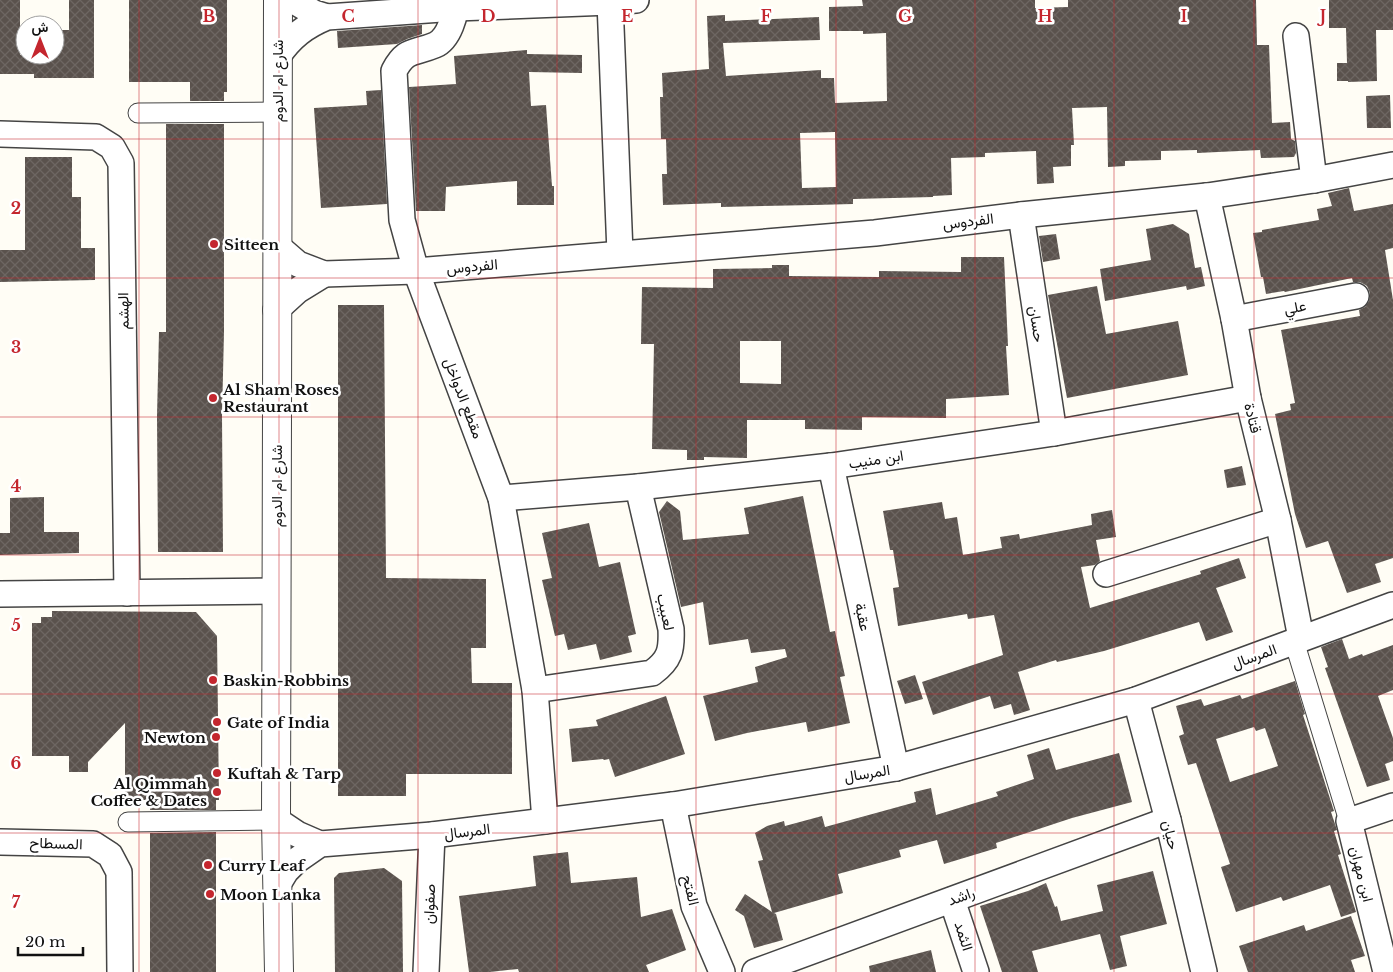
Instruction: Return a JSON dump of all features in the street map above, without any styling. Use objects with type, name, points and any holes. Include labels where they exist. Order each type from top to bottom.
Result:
[{"type":"street","name":"شارع ام الدوم","points":[[278,0],[276,820],[280,972]]},
{"type":"street","points":[[292,0],[307,10],[327,17]]},
{"type":"street","points":[[278,56],[293,36],[314,22],[327,17],[456,4],[636,0]]},
{"type":"street","points":[[610,2],[620,253]]},
{"type":"street","name":"مقطع الدواخل","points":[[456,4],[446,35],[437,45],[411,52],[400,59],[394,71],[402,220],[416,271],[501,498],[534,690],[545,821]]},
{"type":"street","points":[[1296,36],[1314,180]]},
{"type":"street","points":[[138,113],[277,112]]},
{"type":"street","name":"الهشم","points":[[0,134],[96,137],[112,147],[121,163],[127,593]]},
{"type":"street","name":"الفردوس","points":[[276,245],[298,264],[324,274],[416,271],[874,232],[1207,196],[1314,180],[1393,165]]},
{"type":"street","name":"قتادة","points":[[1207,196],[1234,319],[1248,398],[1278,520],[1298,640]]},
{"type":"street","name":"حسان","points":[[1021,215],[1054,433]]},
{"type":"street","name":"الفردوس","points":[[276,310],[298,290],[324,274]]},
{"type":"street","name":"علي","points":[[1234,319],[1356,296]]},
{"type":"street","name":"ابن منيب","points":[[501,498],[638,487],[830,466],[1054,433],[1248,398]]},
{"type":"street","name":"عقبة","points":[[830,466],[896,768]]},
{"type":"street","name":"لعبيب","points":[[534,690],[652,673],[662,666],[669,654],[672,643],[671,629],[638,487]]},
{"type":"street","points":[[1106,574],[1278,520]]},
{"type":"street","points":[[0,594],[277,591]]},
{"type":"street","name":"المرسال","points":[[276,820],[297,834],[320,844],[432,836],[672,805],[896,768],[1136,700],[1393,605]]},
{"type":"street","points":[[1298,640],[1348,821],[1393,806]]},
{"type":"street","name":"حيان","points":[[1136,700],[1168,820],[1204,972]]},
{"type":"street","name":"الفتح","points":[[672,805],[694,906],[722,972]]},
{"type":"street","points":[[128,822],[276,820]]},
{"type":"street","name":"راشد","points":[[755,972],[1168,820]]},
{"type":"street","name":"ابن مهران","points":[[1348,821],[1386,972]]},
{"type":"street","name":"صفوان","points":[[426,972],[432,836]]},
{"type":"street","name":"المسطاح","points":[[0,842],[93,844],[110,855],[119,872],[120,972]]},
{"type":"street","points":[[278,884],[286,871],[297,860],[320,844]]},
{"type":"street","name":"الثمد","points":[[952,900],[976,972]]},
{"type":"building","points":[[0,0],[20,0],[20,15],[15,15],[15,65],[65,65],[65,30],[69,30],[69,0],[94,0],[94,78],[34,78],[34,74],[0,74]]},
{"type":"building","points":[[129,0],[227,0],[227,92],[224,92],[224,101],[190,101],[190,82],[129,82]]},
{"type":"building","points":[[862,0],[1035,0],[1035,8],[1068,7],[1068,0],[1256,0],[1257,45],[1269,45],[1272,123],[1290,122],[1291,139],[1295,141],[1296,153],[1294,157],[1261,158],[1260,150],[1197,153],[1197,150],[1161,151],[1161,160],[1125,161],[1125,166],[1108,167],[1107,107],[1072,108],[1074,145],[1071,145],[1071,166],[1053,167],[1054,183],[1037,184],[1036,151],[985,153],[985,157],[951,158],[952,195],[853,199],[853,204],[721,207],[721,203],[663,205],[662,174],[667,174],[666,139],[661,139],[660,97],[663,97],[662,73],[709,69],[707,16],[725,15],[725,21],[819,17],[820,40],[723,43],[726,76],[821,70],[821,78],[834,78],[835,103],[887,101],[886,33],[863,34],[863,31],[829,31],[829,7],[863,6]],"holes":[[[835,132],[836,187],[802,188],[800,133]]]},
{"type":"building","points":[[1329,0],[1393,0],[1393,30],[1376,30],[1377,81],[1337,81],[1337,63],[1347,63],[1346,28],[1329,28]]},
{"type":"building","points":[[422,25],[422,34],[397,44],[338,48],[337,31]]},
{"type":"building","points":[[527,50],[527,54],[582,55],[582,73],[529,72],[531,106],[546,105],[552,186],[554,186],[554,205],[517,205],[517,181],[446,187],[445,211],[416,211],[409,87],[456,84],[454,56]]},
{"type":"building","points":[[381,90],[387,204],[321,208],[314,108],[367,105],[366,91]]},
{"type":"building","points":[[1390,95],[1391,128],[1367,128],[1366,96]]},
{"type":"building","points":[[166,124],[224,124],[223,552],[158,552],[157,416],[159,332],[166,332]]},
{"type":"building","points":[[25,157],[72,157],[72,197],[81,197],[81,248],[95,248],[95,280],[0,282],[0,250],[25,250]]},
{"type":"building","points":[[1349,188],[1354,211],[1393,204],[1393,248],[1385,250],[1393,300],[1393,558],[1375,564],[1381,582],[1347,593],[1328,541],[1306,548],[1295,514],[1275,414],[1291,410],[1290,404],[1295,403],[1281,330],[1360,316],[1359,310],[1365,307],[1369,301],[1370,293],[1367,286],[1360,282],[1353,282],[1352,278],[1285,292],[1266,294],[1253,233],[1319,220],[1317,209],[1332,206],[1328,193]]},
{"type":"building","points":[[1173,224],[1189,234],[1195,268],[1201,267],[1205,286],[1187,290],[1186,286],[1105,301],[1100,269],[1151,260],[1146,229]]},
{"type":"building","points":[[1056,234],[1060,259],[1043,262],[1039,236]]},
{"type":"building","points":[[961,257],[1004,257],[1009,395],[946,399],[946,418],[862,417],[862,430],[805,429],[805,420],[747,420],[747,458],[704,457],[704,460],[687,460],[687,450],[652,449],[654,344],[641,344],[642,287],[713,288],[713,269],[772,268],[772,265],[789,265],[789,276],[879,277],[879,271],[961,272]],"holes":[[[740,341],[781,341],[781,384],[740,383]]]},
{"type":"building","points":[[1097,286],[1106,334],[1178,321],[1188,375],[1067,398],[1048,295]]},
{"type":"building","points":[[338,305],[384,305],[386,578],[486,579],[486,648],[471,648],[472,683],[512,683],[512,774],[406,774],[406,796],[338,796]]},
{"type":"building","points":[[1242,466],[1246,485],[1227,488],[1224,470]]},
{"type":"building","points":[[803,496],[830,632],[835,631],[845,676],[840,677],[850,723],[808,732],[806,722],[715,741],[703,696],[758,682],[755,667],[787,657],[785,649],[751,653],[748,639],[709,645],[703,602],[681,607],[659,512],[667,501],[680,511],[683,540],[749,534],[744,508]]},
{"type":"building","points":[[44,497],[44,532],[79,532],[79,553],[0,555],[0,533],[10,533],[10,498]]},
{"type":"building","points":[[942,502],[945,519],[957,517],[963,555],[1002,548],[1000,537],[1019,534],[1020,539],[1092,525],[1091,514],[1112,510],[1116,537],[1096,540],[1100,561],[1095,565],[1081,567],[1090,608],[1201,574],[1200,571],[1239,558],[1246,578],[1216,588],[1233,632],[1206,641],[1199,622],[1104,651],[1057,662],[1056,660],[1018,672],[1030,710],[1014,715],[1011,704],[994,709],[990,696],[933,715],[922,682],[1003,655],[994,615],[968,619],[967,614],[898,626],[893,588],[899,587],[893,550],[890,550],[883,511]]},
{"type":"building","points":[[589,523],[599,567],[620,562],[636,634],[628,636],[632,652],[600,660],[596,644],[568,650],[564,634],[555,636],[542,580],[552,578],[542,533]]},
{"type":"building","points":[[52,611],[196,612],[217,636],[219,800],[216,800],[216,810],[150,810],[150,800],[125,800],[125,723],[88,762],[88,772],[69,772],[69,756],[32,756],[32,623],[41,623],[41,617],[52,617]]},
{"type":"building","points":[[1342,639],[1349,659],[1393,645],[1393,690],[1378,696],[1393,738],[1393,761],[1385,764],[1390,780],[1367,787],[1325,668],[1328,667],[1321,647]]},
{"type":"building","points":[[915,675],[923,699],[905,704],[897,681]]},
{"type":"building","points":[[1295,681],[1305,714],[1303,715],[1334,811],[1331,812],[1337,830],[1334,831],[1341,854],[1338,855],[1356,912],[1341,917],[1330,885],[1283,901],[1281,897],[1236,912],[1221,867],[1230,864],[1196,763],[1188,765],[1179,736],[1184,734],[1176,706],[1201,699],[1204,706],[1240,695],[1242,699]],"holes":[[[1254,727],[1256,731],[1265,728],[1278,766],[1230,782],[1216,739]]]},
{"type":"building","points":[[666,696],[685,754],[615,777],[609,759],[572,762],[569,729],[598,726],[596,720]]},
{"type":"building","points":[[1049,748],[1056,770],[1119,753],[1132,802],[1072,818],[996,843],[997,848],[944,864],[937,840],[899,850],[901,857],[838,874],[843,893],[774,913],[776,914],[783,940],[754,948],[744,916],[735,910],[745,894],[772,912],[758,861],[763,860],[755,833],[767,826],[784,821],[785,826],[822,816],[825,827],[916,802],[914,792],[931,788],[936,815],[998,796],[996,792],[1034,779],[1027,755]]},
{"type":"building","points":[[216,832],[216,972],[150,972],[150,833]]},
{"type":"building","points":[[568,852],[571,883],[637,877],[641,917],[672,909],[686,950],[646,965],[649,972],[519,972],[518,969],[469,972],[459,896],[536,886],[533,856]]},
{"type":"building","points":[[384,868],[402,881],[403,972],[335,972],[334,878],[339,873]]},
{"type":"building","points":[[1153,871],[1167,924],[1120,936],[1127,966],[1110,970],[1100,934],[1032,951],[1038,972],[1002,972],[980,906],[1028,891],[1046,883],[1055,907],[1057,906],[1061,921],[1103,911],[1097,885]]},
{"type":"building","points":[[1351,916],[1365,956],[1351,960],[1355,972],[1248,972],[1239,946],[1304,925],[1306,931]]},
{"type":"building","points":[[931,950],[936,972],[870,972],[869,966]]},
{"type":"place","name":"Sitteen","points":[[214,244]]},
{"type":"place","name":"Al Sham Roses Restaurant","points":[[213,398]]},
{"type":"place","name":"Baskin-Robbins","points":[[213,680]]},
{"type":"place","name":"Gate of India","points":[[217,722]]},
{"type":"place","name":"Newton","points":[[216,737]]},
{"type":"place","name":"Kuftah & Tarp","points":[[217,773]]},
{"type":"place","name":"Al Qimmah Coffee & Dates","points":[[217,792]]},
{"type":"place","name":"Curry Leaf","points":[[208,865]]},
{"type":"place","name":"Moon Lanka","points":[[210,894]]}]
